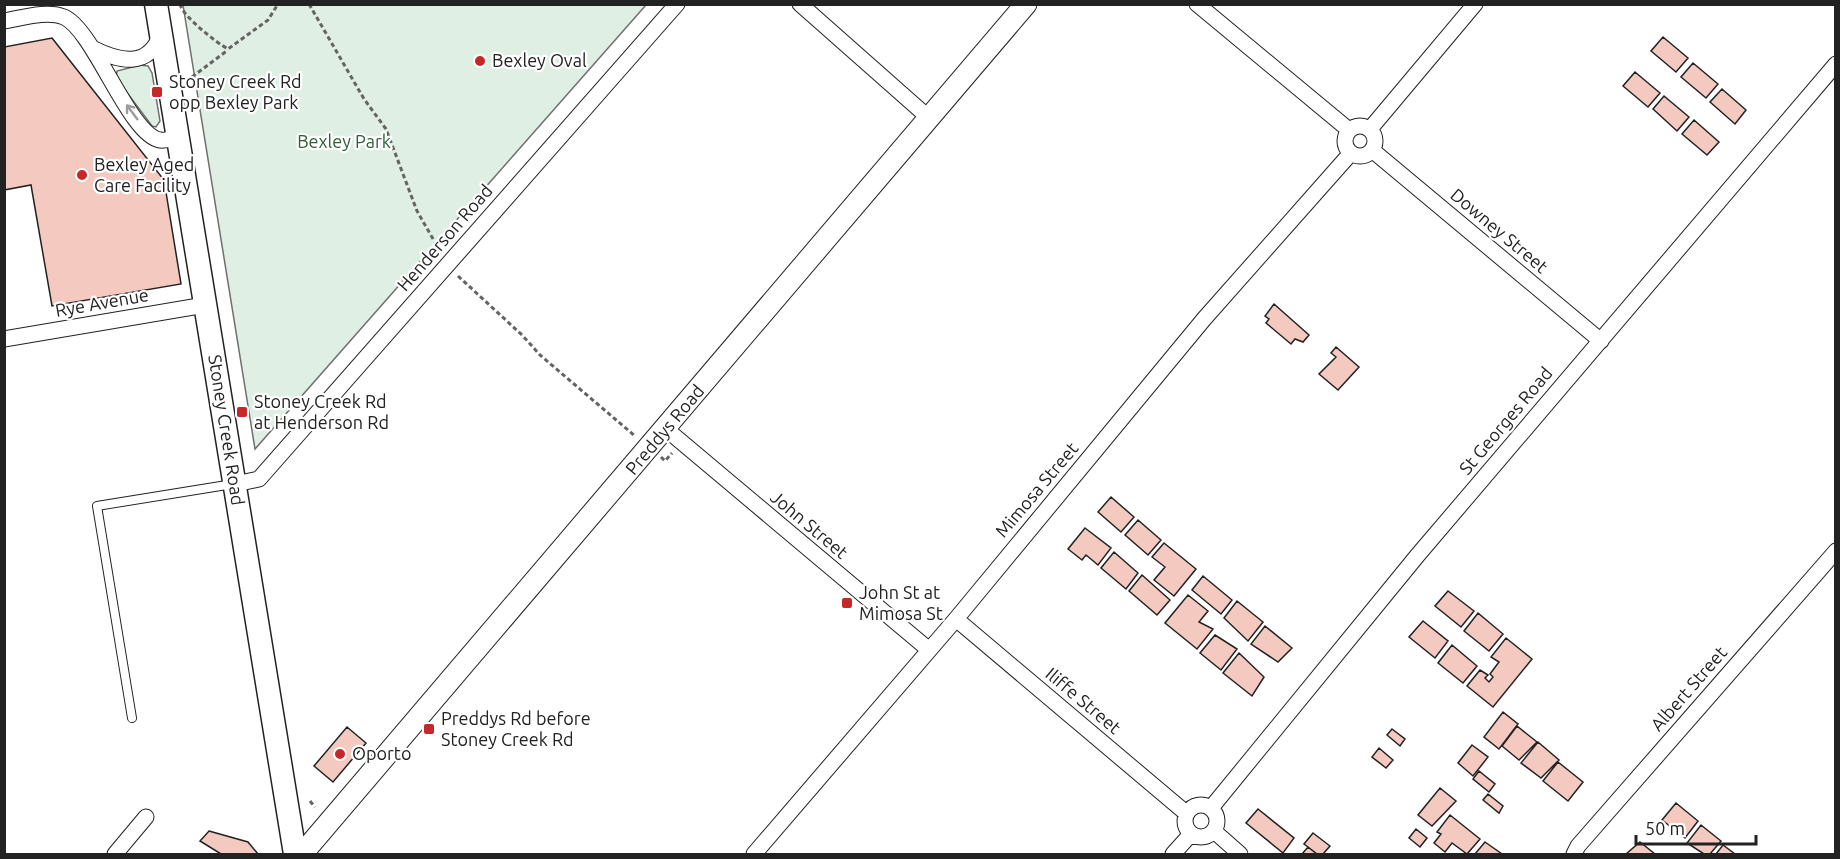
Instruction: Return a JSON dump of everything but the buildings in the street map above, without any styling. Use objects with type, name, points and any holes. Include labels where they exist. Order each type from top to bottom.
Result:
[{"type":"main road","name":"Stoney Creek Road","points":[[156,4],[295,855]]},
{"type":"main road","name":"Preddys Road","points":[[302,855],[1026,4]]},
{"type":"street","name":"Henderson Road","points":[[235,484],[259,479],[677,4]]},
{"type":"street","points":[[800,4],[928,118]]},
{"type":"street","points":[[1197,4],[1349,130]]},
{"type":"street","points":[[1370,129],[1475,4]]},
{"type":"street","points":[[4,21],[47,15],[62,16],[75,25],[92,48],[113,86],[150,136],[160,140],[178,137]]},
{"type":"street","points":[[92,48],[116,59],[134,59],[152,48],[161,33]]},
{"type":"street","name":"St Georges Road","points":[[1211,808],[1417,556],[1836,64]]},
{"type":"street","points":[[1358,126],[1370,129],[1375,139],[1372,150],[1362,156],[1351,153],[1345,143],[1349,130],[1358,126]]},
{"type":"street","name":"Downey Street","points":[[1372,150],[1601,340]]},
{"type":"street","name":"Mimosa Street","points":[[754,855],[956,619],[1204,319],[1351,153]]},
{"type":"street","name":"Rye Avenue","points":[[4,339],[205,305]]},
{"type":"street","name":"John Street","points":[[666,429],[928,649]]},
{"type":"street","name":"Albert Street","points":[[1574,855],[1578,846],[1836,551]]},
{"type":"street","name":"Iliffe Street","points":[[956,619],[1186,813]]},
{"type":"street","points":[[1198,804],[1211,808],[1217,817],[1214,831],[1200,837],[1191,834],[1185,824],[1186,813],[1198,804]]},
{"type":"street","points":[[115,855],[147,817]]},
{"type":"street","points":[[1214,831],[1240,855]]},
{"type":"street","points":[[1173,855],[1191,834]]},
{"type":"lane","points":[[132,718],[97,507],[235,484]]},
{"type":"path","points":[[180,4],[181,9],[225,49],[232,47]]},
{"type":"path","points":[[192,77],[268,21],[278,4]]},
{"type":"path","points":[[309,4],[360,92],[390,138],[417,211],[439,249]]},
{"type":"path","points":[[462,283],[522,335],[540,355],[633,433]]},
{"type":"path","points":[[665,461],[672,453]]},
{"type":"path","points":[[310,801],[315,807]]},
{"type":"green space","name":"Bexley Park","points":[[183,4],[646,5],[255,449]]},
{"type":"green space","points":[[140,65],[148,66],[152,73],[160,121],[156,127],[152,126],[116,78],[117,71]]},
{"type":"place","name":"Bexley Oval","points":[[480,61]]},
{"type":"place","name":"Stoney Creek Rd opp Bexley Park","points":[[157,92]]},
{"type":"place","name":"Bexley Aged Care Facility","points":[[82,175]]},
{"type":"place","name":"Stoney Creek Rd at Henderson Rd","points":[[242,412]]},
{"type":"place","name":"John St at Mimosa St","points":[[847,603]]},
{"type":"place","name":"Preddys Rd before Stoney Creek Rd","points":[[429,729]]},
{"type":"place","name":"Oporto","points":[[340,754]]}]
